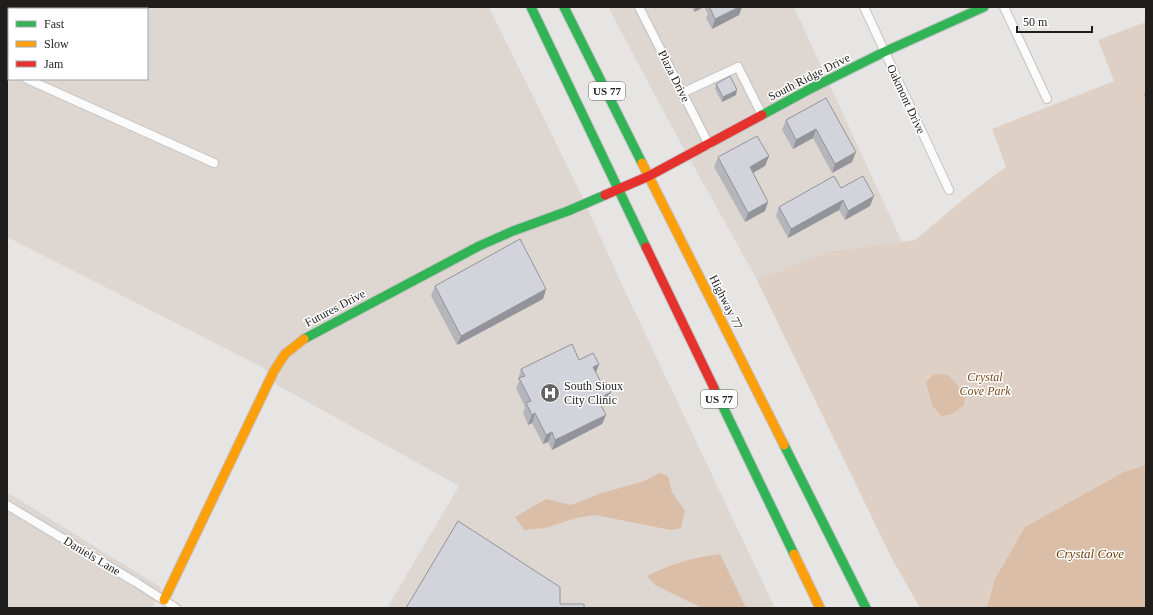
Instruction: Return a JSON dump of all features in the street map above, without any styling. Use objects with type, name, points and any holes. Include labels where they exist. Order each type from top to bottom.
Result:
[{"type":"main road","name":"US 77","points":[[531,7],[820,608]]},
{"type":"main road","name":"Highway 77","points":[[564,7],[866,608]]},
{"type":"main road","name":"South Ridge Drive","points":[[649,176],[810,89],[884,52],[984,7]]},
{"type":"main road","name":"Futures Drive","points":[[164,600],[274,371],[283,357],[293,346],[306,337],[479,246],[513,231],[568,211],[649,176]]},
{"type":"street","name":"Plaza Drive","points":[[639,7],[709,144]]},
{"type":"street","name":"Oakmont Drive","points":[[864,7],[949,190]]},
{"type":"street","points":[[1004,7],[1047,99]]},
{"type":"street","points":[[682,93],[738,67],[762,115]]},
{"type":"street","points":[[28,80],[214,163]]},
{"type":"street","name":"Daniels Lane","points":[[7,505],[176,608]]},
{"type":"shaded area","points":[[7,7],[489,7],[582,196],[618,276],[775,608],[387,608],[459,486],[277,385],[264,368],[7,237]]},
{"type":"shaded area","points":[[608,7],[794,7],[902,242],[827,252],[757,280],[673,129]]},
{"type":"shaded area","points":[[7,492],[162,588],[152,608],[7,608]]},
{"type":"green space","name":"Crystal Cove Park","points":[[1146,22],[1146,608],[920,608],[891,557],[757,280],[827,252],[915,240],[971,193],[1006,167],[992,129],[1114,81],[1098,40]]},
{"type":"water","points":[[934,374],[948,375],[965,393],[964,405],[952,414],[941,416],[932,405],[926,382]]},
{"type":"water","name":"Crystal Cove","points":[[1146,465],[1146,608],[987,608],[995,579],[1025,527],[1124,472]]},
{"type":"water","points":[[659,473],[668,476],[672,492],[685,511],[681,528],[671,530],[595,515],[576,518],[545,528],[524,530],[515,517],[546,499],[571,505],[602,493],[644,481]]},
{"type":"water","points":[[720,554],[746,608],[702,608],[655,585],[647,576],[664,568],[683,562]]},
{"type":"building","points":[[739,7],[715,19],[710,8]]},
{"type":"building","points":[[730,76],[737,90],[723,97],[716,84]]},
{"type":"building","points":[[826,98],[856,152],[835,164],[816,129],[796,140],[786,120]]},
{"type":"building","points":[[757,136],[769,156],[750,167],[768,202],[748,213],[718,157]]},
{"type":"building","points":[[834,176],[841,188],[863,176],[874,196],[848,211],[843,200],[791,229],[779,207]]},
{"type":"building","points":[[520,239],[546,289],[461,336],[435,286]]},
{"type":"building","points":[[572,344],[579,360],[593,353],[599,364],[593,367],[602,384],[606,382],[611,392],[598,399],[606,415],[555,440],[552,432],[546,435],[535,413],[532,415],[526,403],[531,401],[519,378],[525,376],[521,369]]},
{"type":"building","points":[[458,521],[560,587],[560,604],[584,604],[584,608],[406,608]]},
{"type":"traffic: fast","points":[[531,7],[646,247]]},
{"type":"traffic: fast","points":[[564,7],[642,163]]},
{"type":"traffic: fast","points":[[762,115],[884,52],[984,7]]},
{"type":"traffic: fast","points":[[304,339],[479,246],[605,195]]},
{"type":"traffic: fast","points":[[714,388],[794,554]]},
{"type":"traffic: fast","points":[[784,445],[866,608]]},
{"type":"traffic: slow","points":[[642,163],[784,445]]},
{"type":"traffic: slow","points":[[164,600],[274,371],[285,354],[304,339]]},
{"type":"traffic: slow","points":[[794,554],[820,608]]},
{"type":"traffic: jam","points":[[605,195],[649,176],[762,115]]},
{"type":"traffic: jam","points":[[646,247],[714,388]]},
{"type":"place","name":"South Sioux City Clinic","points":[[550,393]]}]
